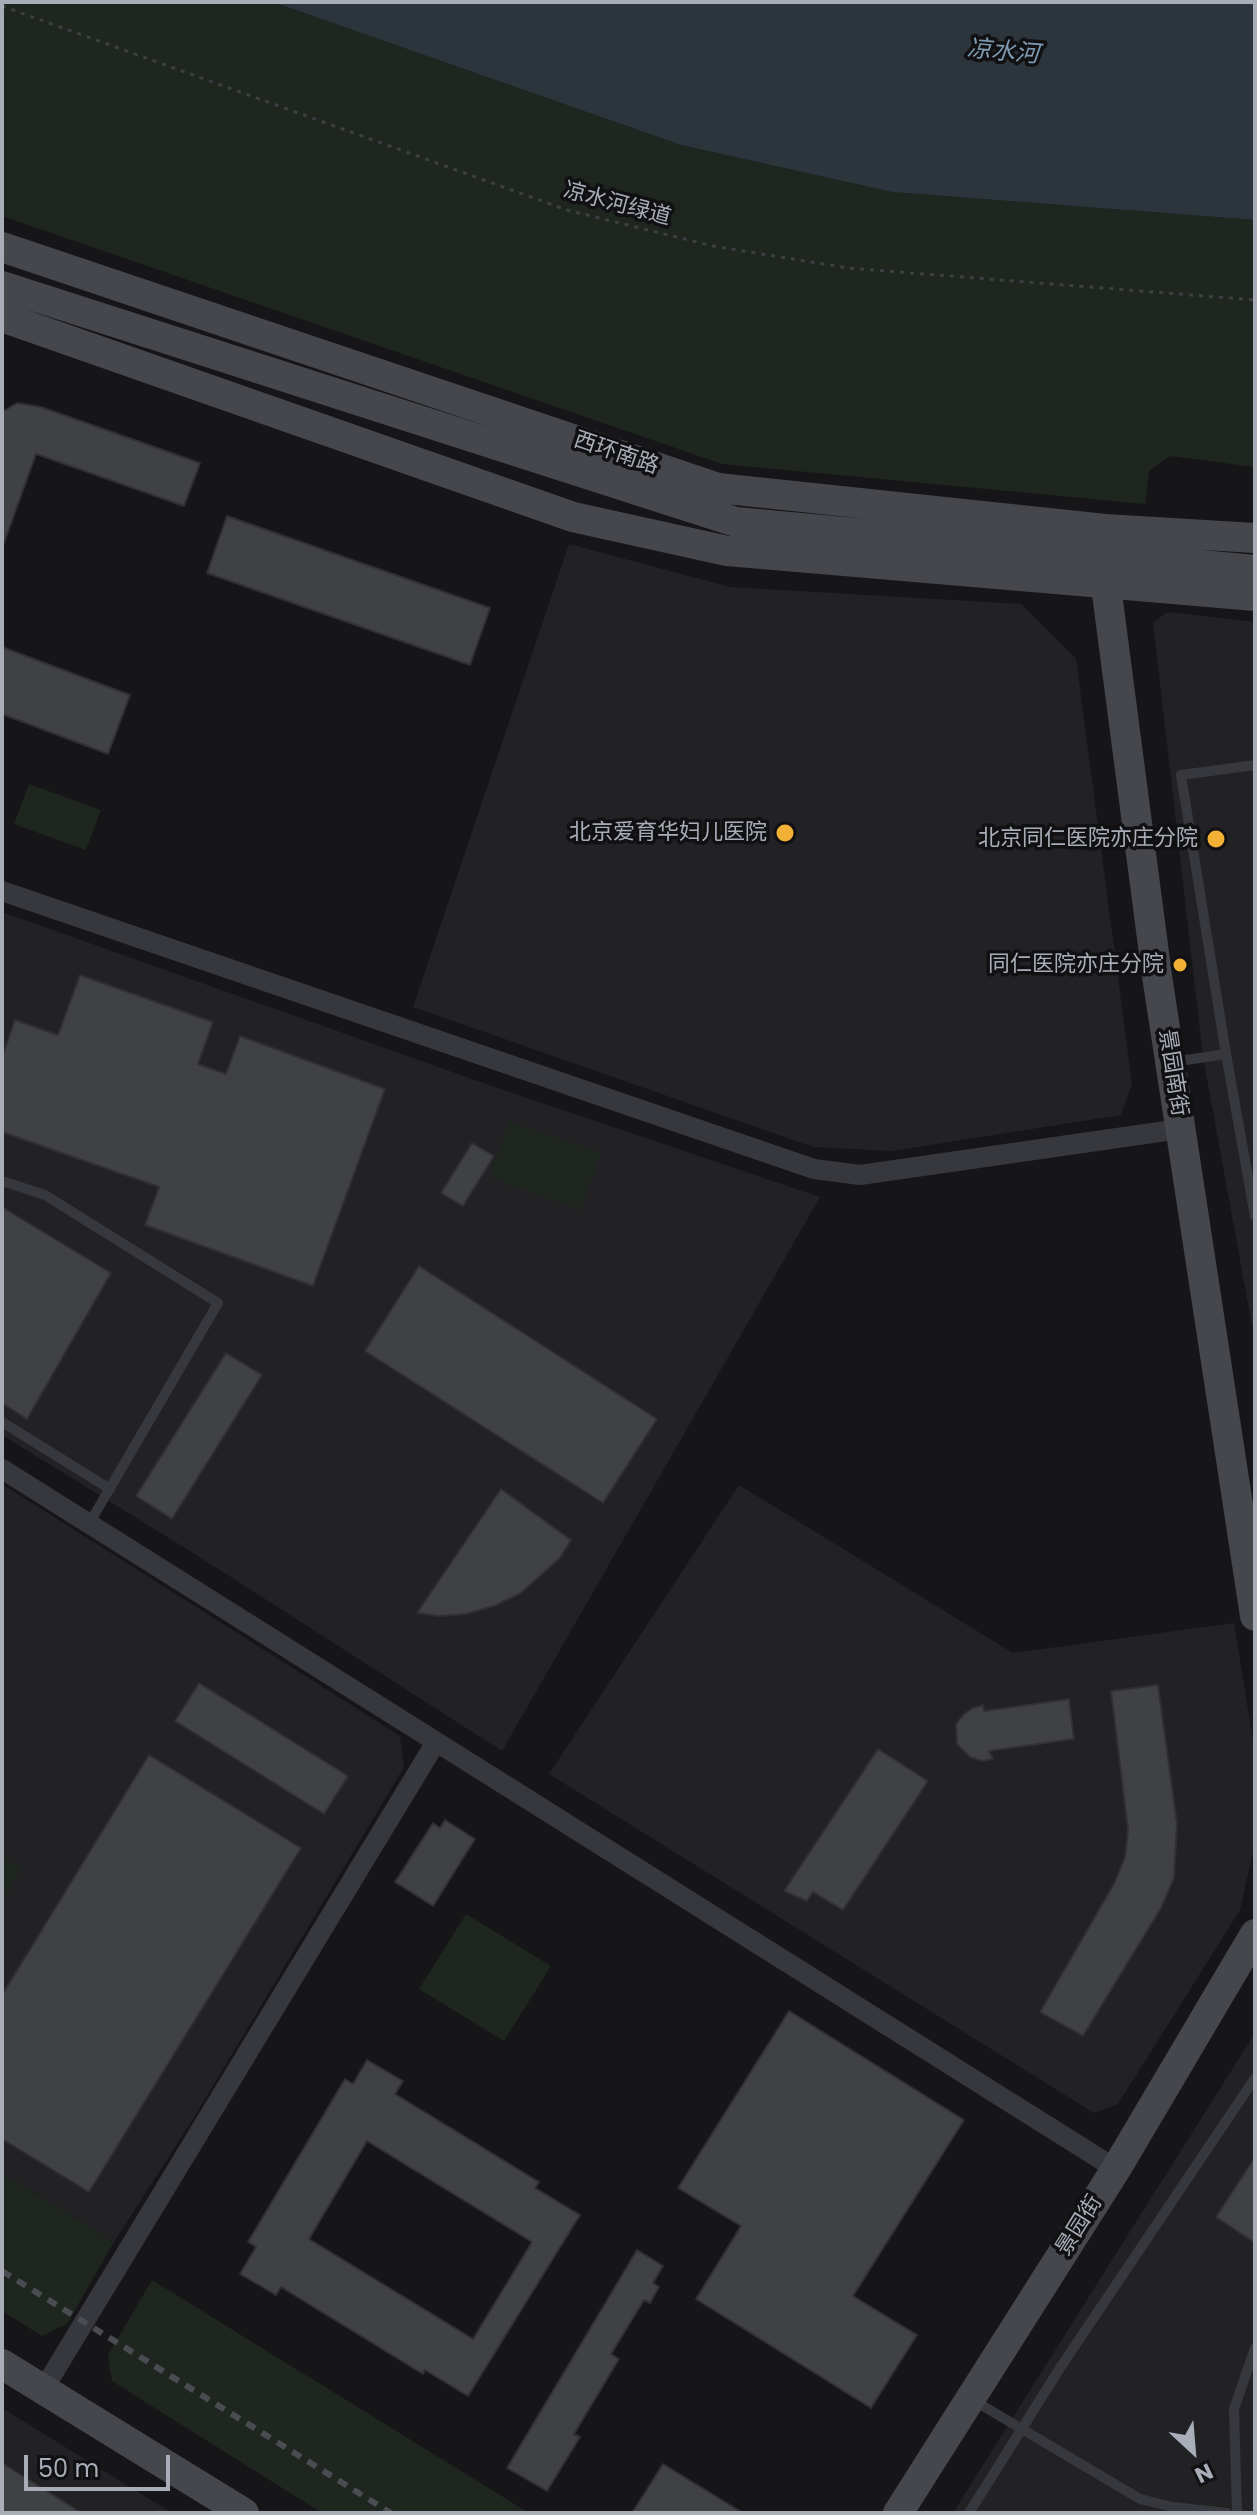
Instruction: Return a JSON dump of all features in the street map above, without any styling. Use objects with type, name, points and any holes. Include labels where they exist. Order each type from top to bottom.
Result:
[{"type":"street","name":"西环南路","points":[[2,247],[718,488],[1105,556],[1255,538]]},
{"type":"street","name":"西环南路","points":[[2,286],[736,522],[1255,570]]},
{"type":"street","points":[[2,317],[573,517],[727,551],[1105,556],[1255,596]]},
{"type":"street","name":"景园南街","points":[[1105,556],[1170,1063],[1255,1616]]},
{"type":"street","points":[[2,891],[814,1169],[860,1175],[1180,1129]]},
{"type":"street","points":[[2,1469],[1116,2169]]},
{"type":"street","points":[[43,2390],[436,1742]]},
{"type":"street","name":"景园街","points":[[898,2513],[1116,2169],[1255,1934]]},
{"type":"street","points":[[2,2364],[244,2513]]},
{"type":"lane","points":[[1255,765],[1181,775],[1255,1216]]},
{"type":"lane","points":[[1170,1063],[1226,1054]]},
{"type":"lane","points":[[2,1181],[45,1195],[218,1303],[89,1524]]},
{"type":"lane","points":[[2,1422],[110,1489]]},
{"type":"lane","points":[[969,2513],[1060,2368],[1255,2078]]},
{"type":"lane","points":[[1237,2513],[1234,2409],[1255,2348]]},
{"type":"lane","points":[[970,2398],[1140,2499],[1173,2507],[1227,2513]]},
{"type":"path","name":"凉水河绿道","points":[[2,6],[567,210],[713,246],[848,268],[1255,300]]},
{"type":"shaded area","points":[[2,2],[273,2],[681,145],[892,192],[1255,220],[1255,467],[1170,456],[1149,471],[1145,504],[722,464],[2,216]]},
{"type":"shaded area","name":"北京爱育华妇儿医院","points":[[569,544],[730,587],[1021,604],[1076,659],[1132,1084],[1121,1115],[892,1151],[813,1147],[413,1007]]},
{"type":"shaded area","name":"北京同仁医院亦庄分院","points":[[1168,612],[1255,622],[1255,1342],[1203,1057],[1153,622]]},
{"type":"shaded area","points":[[29,784],[101,810],[86,850],[14,824]]},
{"type":"shaded area","points":[[2,912],[492,1086],[820,1197],[502,1751],[198,1556],[2,1435]]},
{"type":"shaded area","points":[[509,1121],[601,1153],[581,1210],[489,1177]]},
{"type":"shaded area","points":[[2,1484],[400,1736],[404,1767],[193,2119],[114,2242],[2,2173]]},
{"type":"shaded area","points":[[739,1485],[1013,1653],[1234,1623],[1255,1753],[1255,1843],[1240,1910],[1118,2104],[1094,2113],[549,1774]]},
{"type":"shaded area","points":[[2,1856],[22,1869],[2,1901]]},
{"type":"shaded area","points":[[466,1914],[551,1966],[504,2041],[419,1989]]},
{"type":"shaded area","points":[[1255,2033],[1255,2513],[953,2513],[1010,2422]]},
{"type":"shaded area","points":[[2,2173],[114,2242],[67,2324],[42,2336],[2,2311]]},
{"type":"shaded area","points":[[152,2280],[529,2513],[322,2513],[112,2381],[108,2355]]},
{"type":"shaded area","points":[[2,2408],[172,2513],[2,2513]]},
{"type":"water","name":"凉水河","points":[[273,2],[1255,2],[1255,220],[892,192],[681,145]]},
{"type":"building","points":[[17,403],[41,407],[200,463],[184,506],[36,454],[2,542],[2,412]]},
{"type":"building","points":[[227,516],[490,608],[470,665],[207,573]]},
{"type":"building","points":[[2,647],[130,695],[108,754],[2,714]]},
{"type":"building","points":[[80,975],[213,1022],[198,1064],[226,1074],[240,1036],[385,1089],[313,1286],[145,1225],[159,1187],[2,1132],[2,1057],[15,1020],[58,1035]]},
{"type":"building","points":[[472,1143],[494,1156],[463,1206],[441,1193]]},
{"type":"building","points":[[2,1207],[111,1273],[27,1419],[2,1403]]},
{"type":"building","points":[[419,1266],[657,1419],[603,1503],[365,1351]]},
{"type":"building","points":[[226,1353],[262,1375],[172,1519],[136,1496]]},
{"type":"building","points":[[501,1489],[571,1540],[560,1558],[521,1593],[494,1606],[466,1614],[439,1616],[417,1613]]},
{"type":"building","points":[[199,1683],[348,1776],[324,1814],[175,1721]]},
{"type":"building","points":[[1158,1685],[1177,1824],[1174,1878],[1161,1908],[1083,2036],[1040,2012],[1115,1882],[1125,1857],[1128,1830],[1111,1691]]},
{"type":"building","points":[[1069,1699],[1074,1739],[989,1751],[993,1759],[982,1761],[970,1757],[957,1744],[956,1724],[973,1708],[983,1705],[984,1711]]},
{"type":"building","points":[[878,1749],[928,1781],[843,1910],[813,1892],[807,1901],[784,1891]]},
{"type":"building","points":[[149,1755],[301,1848],[89,2192],[2,2139],[2,1995]]},
{"type":"building","points":[[445,1820],[475,1839],[433,1906],[395,1882],[433,1823],[440,1828]]},
{"type":"building","points":[[789,2011],[964,2120],[853,2296],[917,2335],[871,2408],[696,2299],[741,2226],[678,2188]]},
{"type":"building","points":[[367,2060],[403,2081],[395,2094],[539,2182],[535,2188],[580,2215],[468,2396],[425,2370],[423,2374],[281,2287],[276,2295],[240,2274],[256,2247],[248,2242],[345,2079],[353,2084]],"holes":[[[367,2141],[532,2242],[473,2339],[309,2239]]]},
{"type":"building","points":[[1255,2157],[1255,2243],[1216,2217]]},
{"type":"building","points":[[637,2250],[663,2266],[653,2283],[659,2287],[650,2303],[644,2300],[611,2354],[619,2359],[574,2434],[580,2437],[547,2491],[507,2468]]},
{"type":"building","points":[[2,2463],[82,2513],[2,2513]]},
{"type":"building","points":[[663,2464],[743,2513],[632,2513]]},
{"type":"railway","points":[[2,2271],[391,2513]]},
{"type":"place","name":"北京爱育华妇儿医院","points":[[785,833]]},
{"type":"place","name":"北京同仁医院亦庄分院","points":[[1216,839]]},
{"type":"place","name":"同仁医院亦庄分院","points":[[1180,965]]}]
